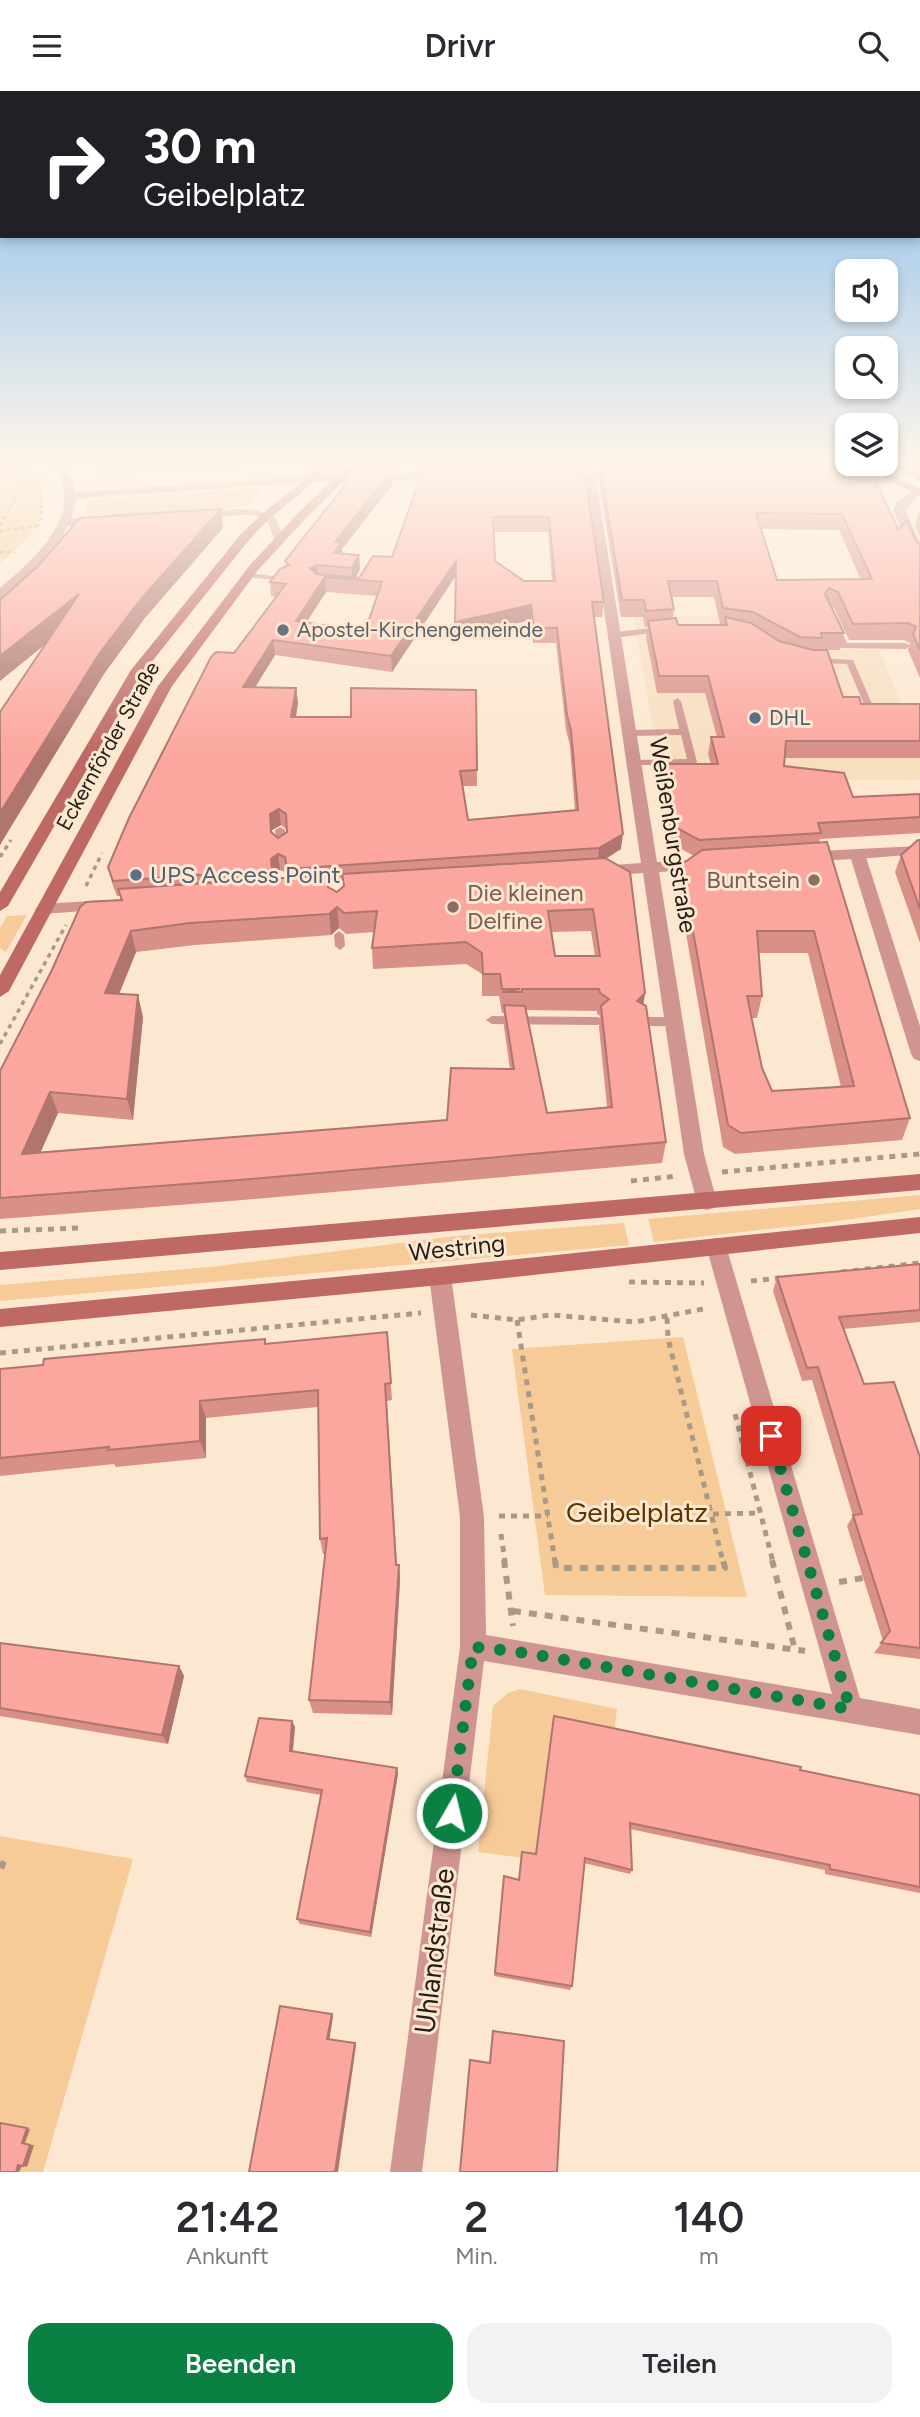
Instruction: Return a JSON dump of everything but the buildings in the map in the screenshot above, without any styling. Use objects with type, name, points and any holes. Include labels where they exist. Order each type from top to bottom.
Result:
[{"type":"main road","name":"Eckernförder Straße","points":[[0,906],[136,673],[195,596],[227,560]]},
{"type":"main road","name":"Eckernförder Straße","points":[[0,991],[165,687],[261,560]]},
{"type":"main road","name":"Westring","points":[[0,1261],[920,1182]]},
{"type":"main road","name":"Westring","points":[[0,1318],[920,1226]]},
{"type":"street","points":[[0,595],[35,560]]},
{"type":"street","name":"Weißenburgstraße","points":[[603,560],[694,1154],[707,1202]]},
{"type":"street","points":[[788,858],[920,850]]},
{"type":"street","points":[[857,853],[920,1054]]},
{"type":"street","points":[[579,873],[722,863]]},
{"type":"street","points":[[43,909],[124,904]]},
{"type":"street","points":[[716,1246],[850,1709]]},
{"type":"street","points":[[440,1276],[472,1517],[473,1647],[513,1651],[920,1722]]},
{"type":"street","name":"Uhlandstraße","points":[[406,2172],[473,1647]]},
{"type":"lane","points":[[248,575],[284,579]]},
{"type":"lane","points":[[833,621],[844,646],[906,646]]},
{"type":"lane","points":[[615,635],[677,629]]},
{"type":"lane","points":[[803,661],[850,662],[869,707],[891,706]]},
{"type":"lane","points":[[635,763],[692,762],[677,701]]},
{"type":"lane","points":[[630,733],[685,732]]},
{"type":"lane","points":[[280,830],[281,848]]},
{"type":"lane","points":[[492,1020],[598,1021]]},
{"type":"lane","points":[[642,1021],[674,1021]]},
{"type":"path","points":[[0,1044],[105,848]]},
{"type":"path","points":[[718,1172],[920,1154]]},
{"type":"path","points":[[624,1182],[682,1175]]},
{"type":"path","points":[[837,1272],[920,1263]]},
{"type":"path","points":[[625,1282],[727,1283],[782,1278]]},
{"type":"path","points":[[0,1353],[446,1310],[517,1320],[550,1315],[635,1322],[709,1308],[727,1283]]},
{"type":"path","points":[[709,1308],[712,1321]]},
{"type":"path","points":[[517,1320],[556,1568],[725,1569],[668,1338],[667,1318]]},
{"type":"path","points":[[513,1611],[795,1650],[734,1410]]},
{"type":"path","points":[[713,1514],[793,1513]]},
{"type":"path","points":[[499,1516],[548,1516]]},
{"type":"path","points":[[852,1580],[863,1578]]},
{"type":"path","points":[[0,1863],[3,1864],[0,1873]]},
{"type":"shaded area","points":[[753,616],[792,650],[879,650],[920,749],[920,780],[663,781],[633,617]]},
{"type":"green space","points":[[27,915],[6,952],[0,948],[0,928],[7,916]]},
{"type":"green space","points":[[920,1195],[920,1209],[654,1242],[648,1219]]},
{"type":"green space","points":[[624,1223],[629,1245],[0,1301],[0,1285],[210,1267],[456,1236]]},
{"type":"green space","name":"Geibelplatz","points":[[683,1337],[747,1597],[545,1595],[512,1349]]},
{"type":"green space","points":[[520,1689],[617,1709],[614,1734],[582,1866],[478,1852],[493,1706],[508,1693]]},
{"type":"green space","points":[[0,1836],[133,1859],[43,2172],[0,2172]]},
{"type":"place","name":"Apostel-Kirchengemeinde","points":[[283,630]]},
{"type":"place","name":"DHL","points":[[755,718]]},
{"type":"place","name":"UPS Access Point","points":[[136,875]]},
{"type":"place","name":"Buntsein","points":[[814,880]]},
{"type":"place","name":"Die kleinen Delfine","points":[[453,907]]},
{"type":"route","points":[[452,1813],[473,1647],[513,1651],[850,1709],[771,1436]]}]
